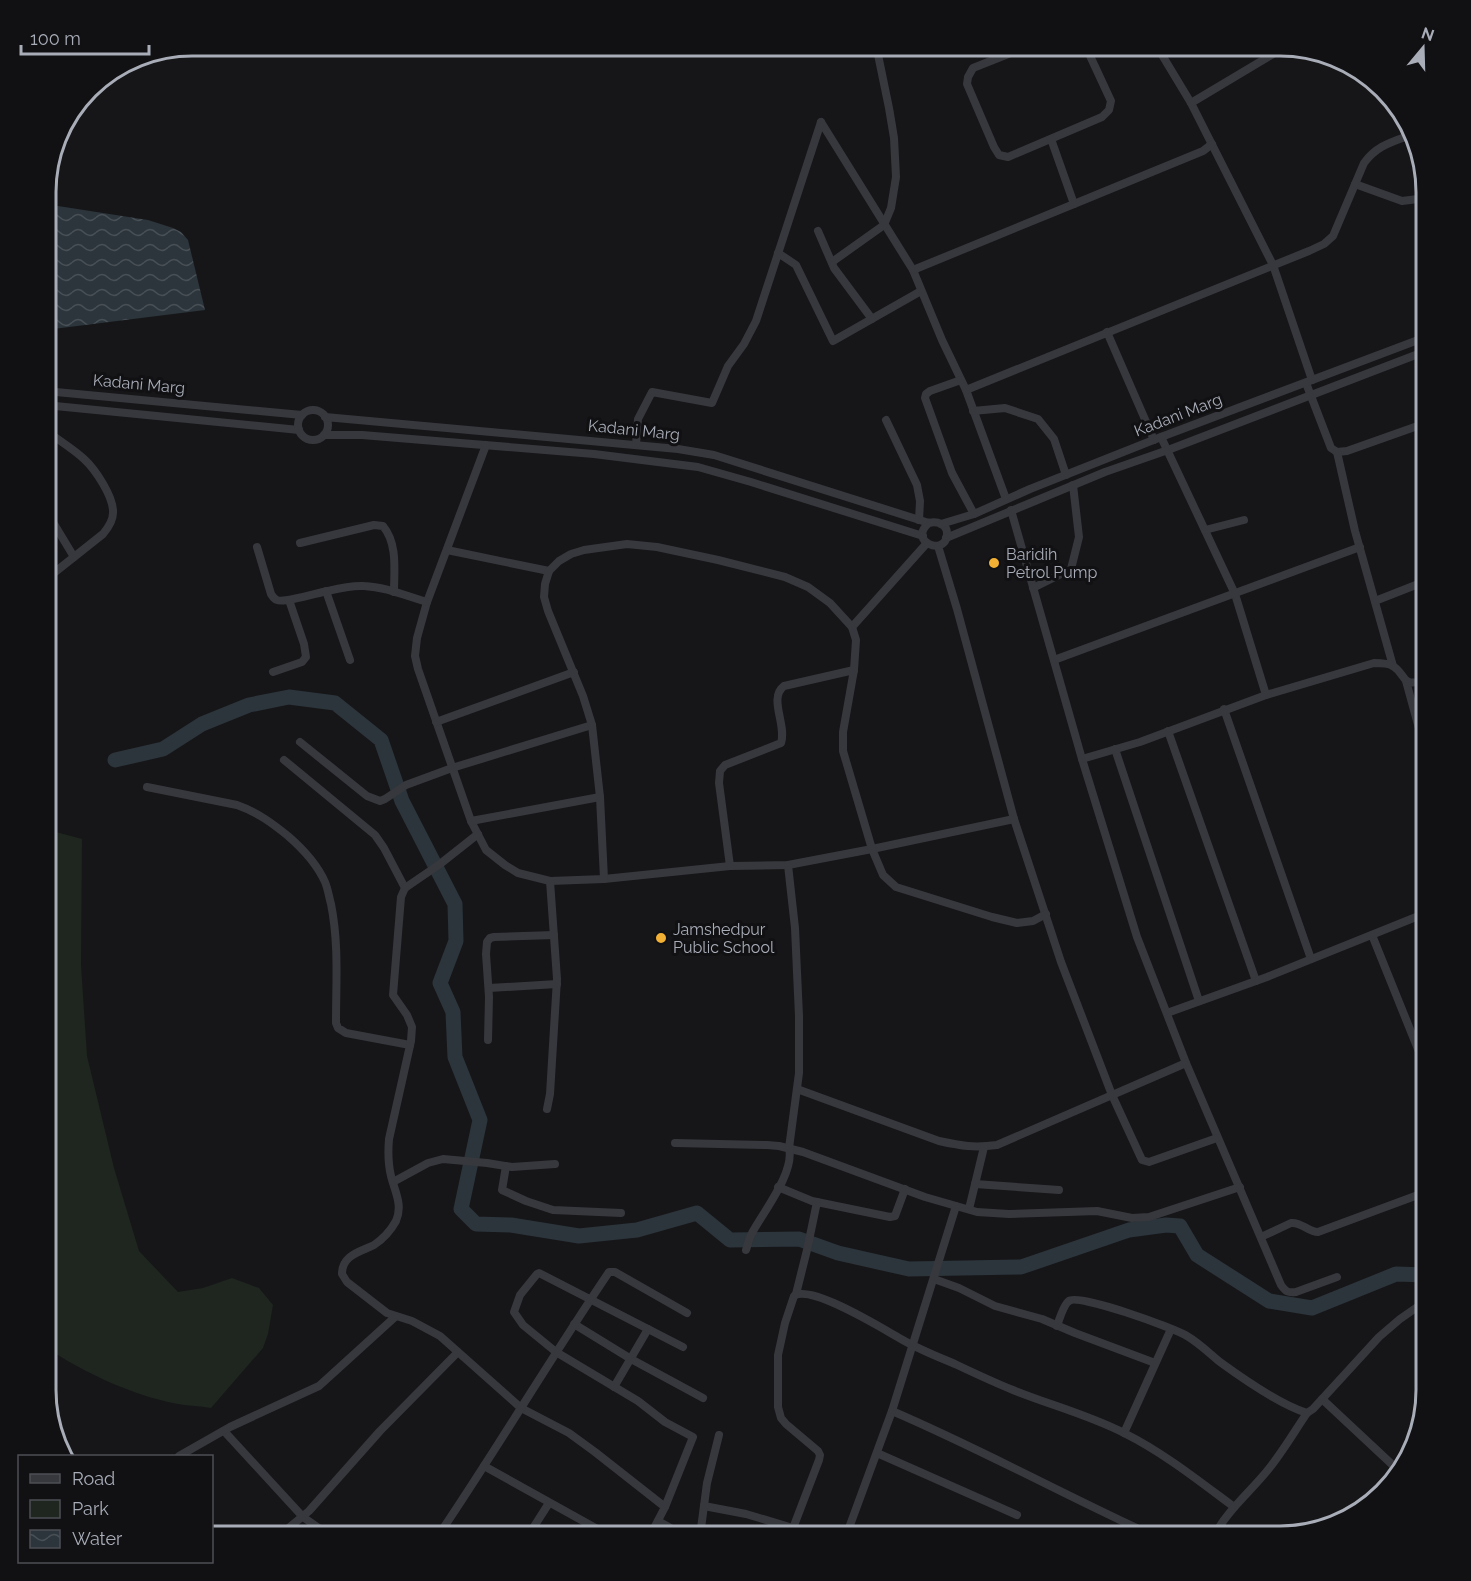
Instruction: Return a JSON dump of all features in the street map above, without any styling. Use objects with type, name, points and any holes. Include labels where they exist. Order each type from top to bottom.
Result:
[{"type":"street","points":[[832,262],[884,225],[891,208],[896,177],[892,128],[878,56]]},
{"type":"street","points":[[1000,56],[973,68],[967,84],[994,147],[999,155],[1008,157],[1102,117],[1109,110],[1110,101],[1090,56]]},
{"type":"street","points":[[1163,56],[1191,103],[1274,265],[1309,381],[1311,395],[1331,448],[1337,452],[1347,452],[1416,427]]},
{"type":"street","points":[[1191,103],[1270,56]]},
{"type":"street","points":[[636,444],[638,419],[652,392],[712,403],[728,366],[744,345],[756,321],[821,122],[912,270],[966,390],[1006,499]]},
{"type":"street","points":[[966,390],[1324,244],[1333,236],[1370,154],[1380,147],[1404,138]]},
{"type":"street","points":[[1051,139],[1074,204]]},
{"type":"street","points":[[912,270],[1203,150],[1212,144]]},
{"type":"street","points":[[1355,184],[1402,201],[1416,200]]},
{"type":"street","points":[[818,231],[832,262],[872,319]]},
{"type":"street","points":[[778,253],[796,265],[833,341],[921,291]]},
{"type":"street","points":[[1107,332],[1158,439],[1168,450],[1235,594],[1266,694]]},
{"type":"street","name":"Kadani Marg","points":[[941,524],[974,514],[1066,475],[1416,341]]},
{"type":"street","name":"Kadani Marg","points":[[946,538],[1073,485],[1416,355]]},
{"type":"street","points":[[961,380],[930,391],[925,398],[952,473],[974,514]]},
{"type":"street","name":"Kadani Marg","points":[[56,392],[302,415]]},
{"type":"street","name":"Kadani Marg","points":[[56,406],[299,430]]},
{"type":"street","points":[[973,411],[1005,408],[1038,419],[1054,439],[1066,475]]},
{"type":"street","points":[[312,411],[322,413],[328,426],[321,438],[312,440],[304,437],[299,430],[298,422],[302,415],[312,411]]},
{"type":"street","name":"Kadani Marg","points":[[325,417],[678,448],[714,455],[929,523]]},
{"type":"street","points":[[886,420],[916,485],[920,501],[919,520]]},
{"type":"street","name":"Kadani Marg","points":[[324,435],[362,435],[594,454],[698,467],[751,482],[925,540]]},
{"type":"street","points":[[56,438],[90,465],[99,477],[112,504],[113,513],[108,528],[103,534],[56,571]]},
{"type":"street","points":[[486,445],[427,602],[417,638],[415,656],[471,821],[486,850],[505,865],[518,873],[550,881],[604,879],[729,866],[788,865],[1014,819]]},
{"type":"street","points":[[1337,452],[1393,666],[1406,681],[1416,718]]},
{"type":"street","points":[[1033,588],[1071,570],[1079,537],[1073,485]]},
{"type":"street","points":[[1011,510],[1082,759],[1137,937],[1217,1138],[1281,1285],[1286,1291],[1296,1292],[1337,1277]]},
{"type":"street","points":[[1205,530],[1244,520]]},
{"type":"street","points":[[852,627],[925,540],[924,529],[929,523],[937,522],[946,530],[946,538],[938,546]]},
{"type":"street","points":[[300,543],[374,525],[383,526],[390,535],[392,544],[394,592]]},
{"type":"street","points":[[56,527],[74,557]]},
{"type":"street","points":[[925,540],[938,546]]},
{"type":"street","points":[[604,879],[600,797],[592,725],[544,597],[549,571],[565,557],[584,550],[627,544],[657,547],[785,577],[808,587],[830,603],[852,627],[856,640],[854,670],[843,732],[843,752],[872,849],[883,875],[896,887],[1017,923],[1033,921],[1046,914]]},
{"type":"street","points":[[938,546],[1014,819],[1061,963],[1112,1095],[1142,1160],[1149,1162],[1217,1138]]},
{"type":"street","points":[[257,547],[271,594],[279,601],[364,586],[427,602]]},
{"type":"street","points":[[1054,660],[1360,547]]},
{"type":"street","points":[[447,550],[549,571]]},
{"type":"street","points":[[1375,602],[1416,585]]},
{"type":"street","points":[[326,591],[350,660]]},
{"type":"street","points":[[273,672],[302,662],[306,657],[289,600]]},
{"type":"street","points":[[1082,759],[1140,742],[1266,694],[1374,663],[1393,666]]},
{"type":"street","points":[[729,866],[719,783],[720,771],[724,765],[781,743],[783,738],[777,698],[779,690],[784,686],[854,670]]},
{"type":"street","points":[[436,722],[574,672]]},
{"type":"street","points":[[1406,681],[1416,682]]},
{"type":"street","points":[[1224,709],[1311,960]]},
{"type":"street","points":[[300,742],[367,796],[380,801],[406,785],[452,768],[592,725]]},
{"type":"street","points":[[1168,731],[1256,981]]},
{"type":"street","points":[[1115,749],[1199,1001]]},
{"type":"street","points":[[284,760],[375,835],[405,888]]},
{"type":"street","points":[[147,787],[249,809],[271,823],[296,844],[318,869],[327,884],[336,928],[336,1023],[346,1033],[410,1045]]},
{"type":"street","points":[[471,821],[600,797]]},
{"type":"street","points":[[477,834],[440,864],[405,888],[401,897],[393,995],[407,1015],[412,1028],[388,1139],[390,1174],[400,1207],[395,1223],[386,1235],[376,1244],[350,1256],[344,1264],[342,1274],[347,1282],[387,1313],[412,1321],[440,1335],[521,1408],[569,1433],[664,1507]]},
{"type":"street","points":[[746,1250],[751,1235],[778,1187],[791,1155],[789,1148],[799,1073],[795,927],[788,865]]},
{"type":"street","points":[[547,1109],[550,1094],[556,984],[550,881]]},
{"type":"street","points":[[1167,1013],[1311,960],[1416,917]]},
{"type":"street","points":[[488,1040],[487,942],[490,938],[507,936],[554,935]]},
{"type":"street","points":[[1372,935],[1416,1044]]},
{"type":"street","points":[[489,988],[556,984]]},
{"type":"street","points":[[797,1089],[939,1141],[962,1146],[984,1147],[997,1145],[1186,1063]]},
{"type":"street","points":[[675,1143],[789,1148],[905,1190],[977,1212],[1009,1214],[1097,1211],[1132,1218],[1149,1217],[1240,1187]]},
{"type":"street","points":[[969,1209],[984,1147]]},
{"type":"street","points":[[393,1182],[434,1160],[442,1159],[506,1167],[555,1164]]},
{"type":"street","points":[[506,1167],[502,1190],[526,1201],[553,1210],[621,1213]]},
{"type":"street","points":[[975,1184],[1059,1190]]},
{"type":"street","points":[[778,1187],[796,1196],[817,1202],[866,1213],[893,1216],[897,1212],[905,1190]]},
{"type":"street","points":[[1261,1237],[1291,1223],[1318,1232],[1416,1196]]},
{"type":"street","points":[[794,1526],[820,1455],[781,1418],[778,1407],[778,1355],[785,1323],[796,1294],[817,1202]]},
{"type":"street","points":[[850,1526],[892,1411],[956,1206]]},
{"type":"street","points":[[445,1526],[609,1272],[612,1271],[687,1313]]},
{"type":"street","points":[[655,1526],[693,1437],[665,1422],[638,1401],[556,1352],[523,1325],[514,1312],[520,1295],[539,1273],[683,1347]]},
{"type":"street","points":[[935,1276],[996,1306],[1027,1314],[1155,1363]]},
{"type":"street","points":[[796,1294],[810,1294],[846,1309],[912,1346],[1013,1390],[1124,1433],[1176,1465],[1234,1507]]},
{"type":"street","points":[[1057,1326],[1069,1300],[1081,1299],[1116,1309],[1188,1337],[1219,1361],[1275,1398],[1307,1413]]},
{"type":"street","points":[[1220,1526],[1234,1507],[1270,1468],[1307,1413],[1379,1337],[1416,1308]]},
{"type":"street","points":[[181,1455],[224,1431],[319,1386],[395,1317]]},
{"type":"street","points":[[574,1324],[631,1359],[703,1398]]},
{"type":"street","points":[[614,1387],[648,1329]]},
{"type":"street","points":[[1124,1433],[1171,1329]]},
{"type":"street","points":[[292,1526],[303,1517],[380,1431],[458,1352]]},
{"type":"street","points":[[1322,1399],[1392,1465]]},
{"type":"street","points":[[892,1411],[939,1431],[1133,1526]]},
{"type":"street","points":[[224,1431],[303,1517],[316,1526]]},
{"type":"street","points":[[701,1526],[707,1483],[719,1435]]},
{"type":"street","points":[[877,1453],[1017,1515]]},
{"type":"street","points":[[484,1467],[592,1526]]},
{"type":"street","points":[[534,1526],[549,1503]]},
{"type":"street","points":[[704,1506],[746,1514],[777,1526]]},
{"type":"street","points":[[658,1521],[667,1526]]},
{"type":"green space","points":[[56,832],[82,839],[81,965],[87,1056],[114,1168],[139,1251],[178,1292],[203,1288],[232,1278],[259,1288],[273,1305],[263,1348],[211,1408],[178,1404],[143,1395],[76,1366],[56,1354]]},
{"type":"water","points":[[56,206],[148,220],[181,232],[188,240],[205,310],[56,329]]},
{"type":"waterway","points":[[115,760],[163,749],[202,724],[249,705],[289,697],[335,703],[381,740],[402,801],[455,904],[456,941],[440,983],[453,1012],[455,1057],[480,1120],[461,1209],[476,1224],[511,1225],[579,1236],[637,1230],[697,1213],[730,1240],[799,1239],[838,1253],[909,1269],[1021,1267],[1129,1230],[1166,1225],[1180,1226],[1197,1255],[1269,1301],[1312,1308],[1396,1274],[1416,1275]]},
{"type":"place","name":"Baridih Petrol Pump","points":[[994,563]]},
{"type":"place","name":"Jamshedpur Public School","points":[[661,938]]}]
